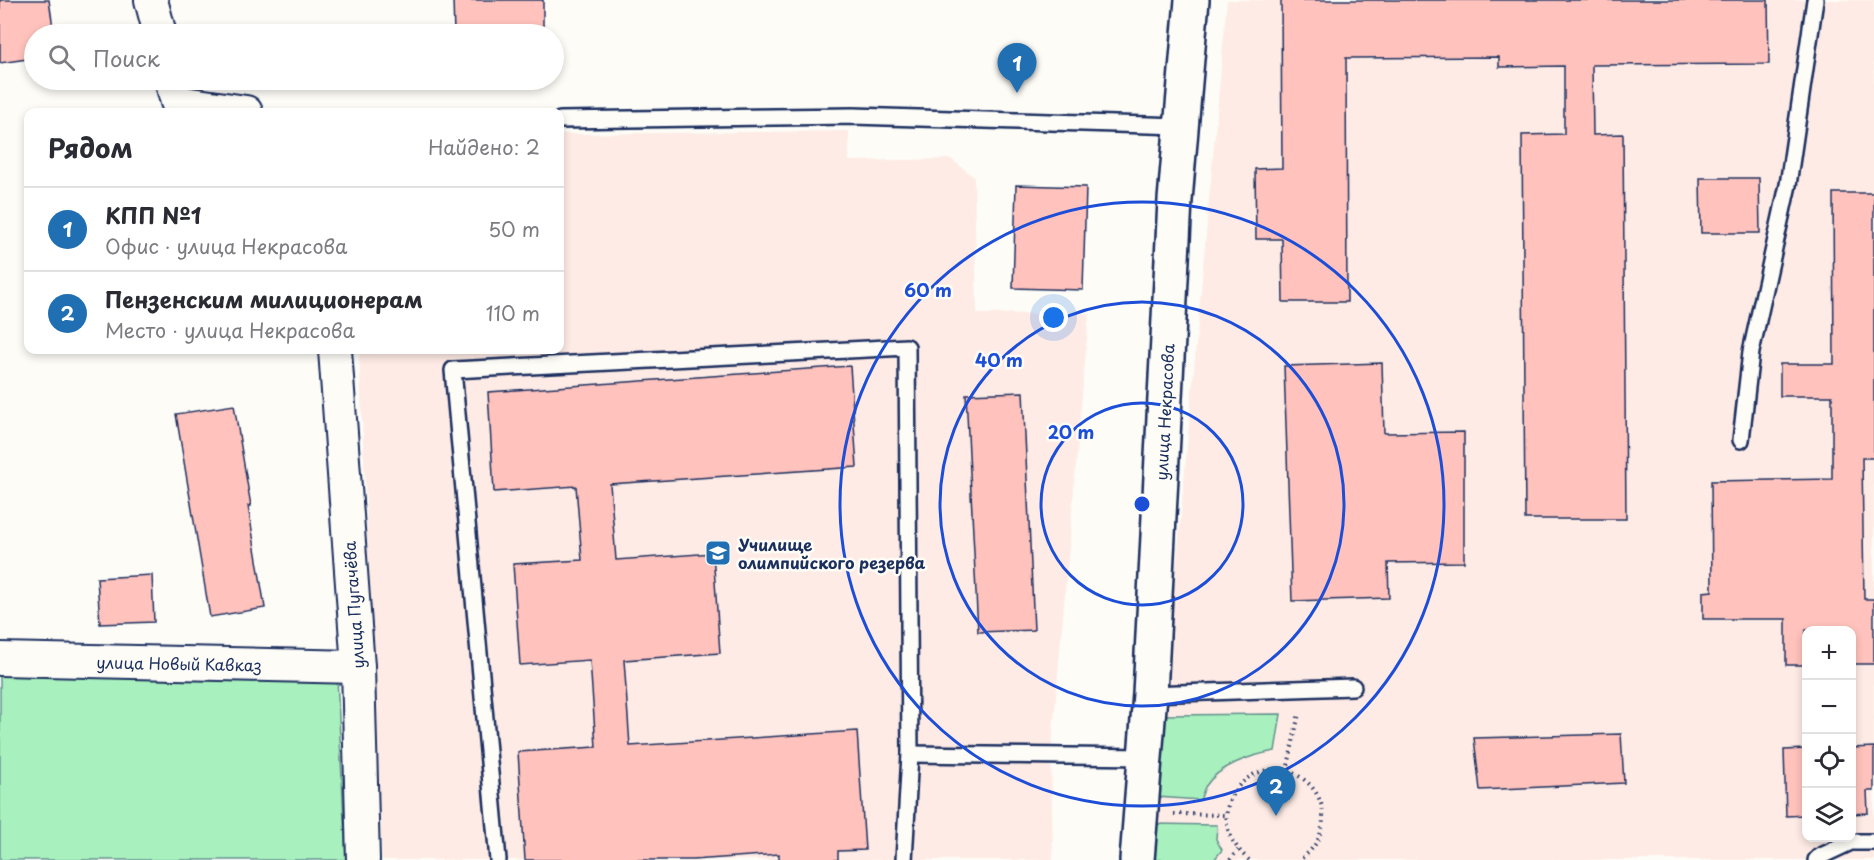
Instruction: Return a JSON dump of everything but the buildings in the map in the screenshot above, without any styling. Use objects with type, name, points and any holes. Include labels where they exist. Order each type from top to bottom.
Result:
[{"type":"main road","name":"улица Некрасова","points":[[1137,860],[1150,694],[1175,200],[1192,0]]},
{"type":"street","points":[[151,0],[157,24]]},
{"type":"street","points":[[174,90],[177,102],[218,108]]},
{"type":"street","name":"улица Пугачёва","points":[[335,354],[358,667],[363,860]]},
{"type":"street","name":"улица Новый Кавказ","points":[[0,659],[358,667]]},
{"type":"lane","points":[[1741,440],[1750,352],[1788,185],[1815,0]]},
{"type":"lane","points":[[564,120],[853,116],[1181,126]]},
{"type":"lane","points":[[498,860],[453,370],[907,347],[910,754],[904,860]]},
{"type":"lane","points":[[1150,694],[1353,687]]},
{"type":"lane","points":[[910,754],[1145,757]]},
{"type":"lane","points":[[1816,860],[1819,856],[1851,842],[1874,843]]},
{"type":"path","points":[[1287,771],[1304,689]]},
{"type":"path","points":[[1249,860],[1231,840],[1226,815],[1229,801],[1246,779],[1259,772],[1273,770],[1287,771],[1301,777],[1312,787],[1320,800],[1323,814],[1322,829],[1317,843],[1307,855],[1299,860]]},
{"type":"path","points":[[1141,813],[1226,815]]},
{"type":"path","points":[[1230,860],[1238,850]]},
{"type":"shaded area","points":[[1227,0],[1874,0],[1874,860],[1150,860]]},
{"type":"shaded area","name":"Училище олимпийского резерва","points":[[849,131],[849,161],[951,159],[974,177],[977,314],[1089,313],[1051,756],[1053,860],[382,860],[359,354],[564,354],[564,134]]},
{"type":"green space","points":[[0,668],[337,677],[346,860],[0,860]]},
{"type":"green space","points":[[1281,714],[1275,751],[1246,758],[1227,767],[1211,779],[1200,800],[1157,797],[1165,715]]},
{"type":"green space","points":[[1154,824],[1217,825],[1216,839],[1222,850],[1214,860],[1150,860]]},
{"type":"place","name":"КПП №1","points":[[1017,93]]},
{"type":"place","name":"Училище олимпийского резерва","points":[[718,553]]},
{"type":"place","name":"Пензенским милиционерам","points":[[1276,816]]}]
